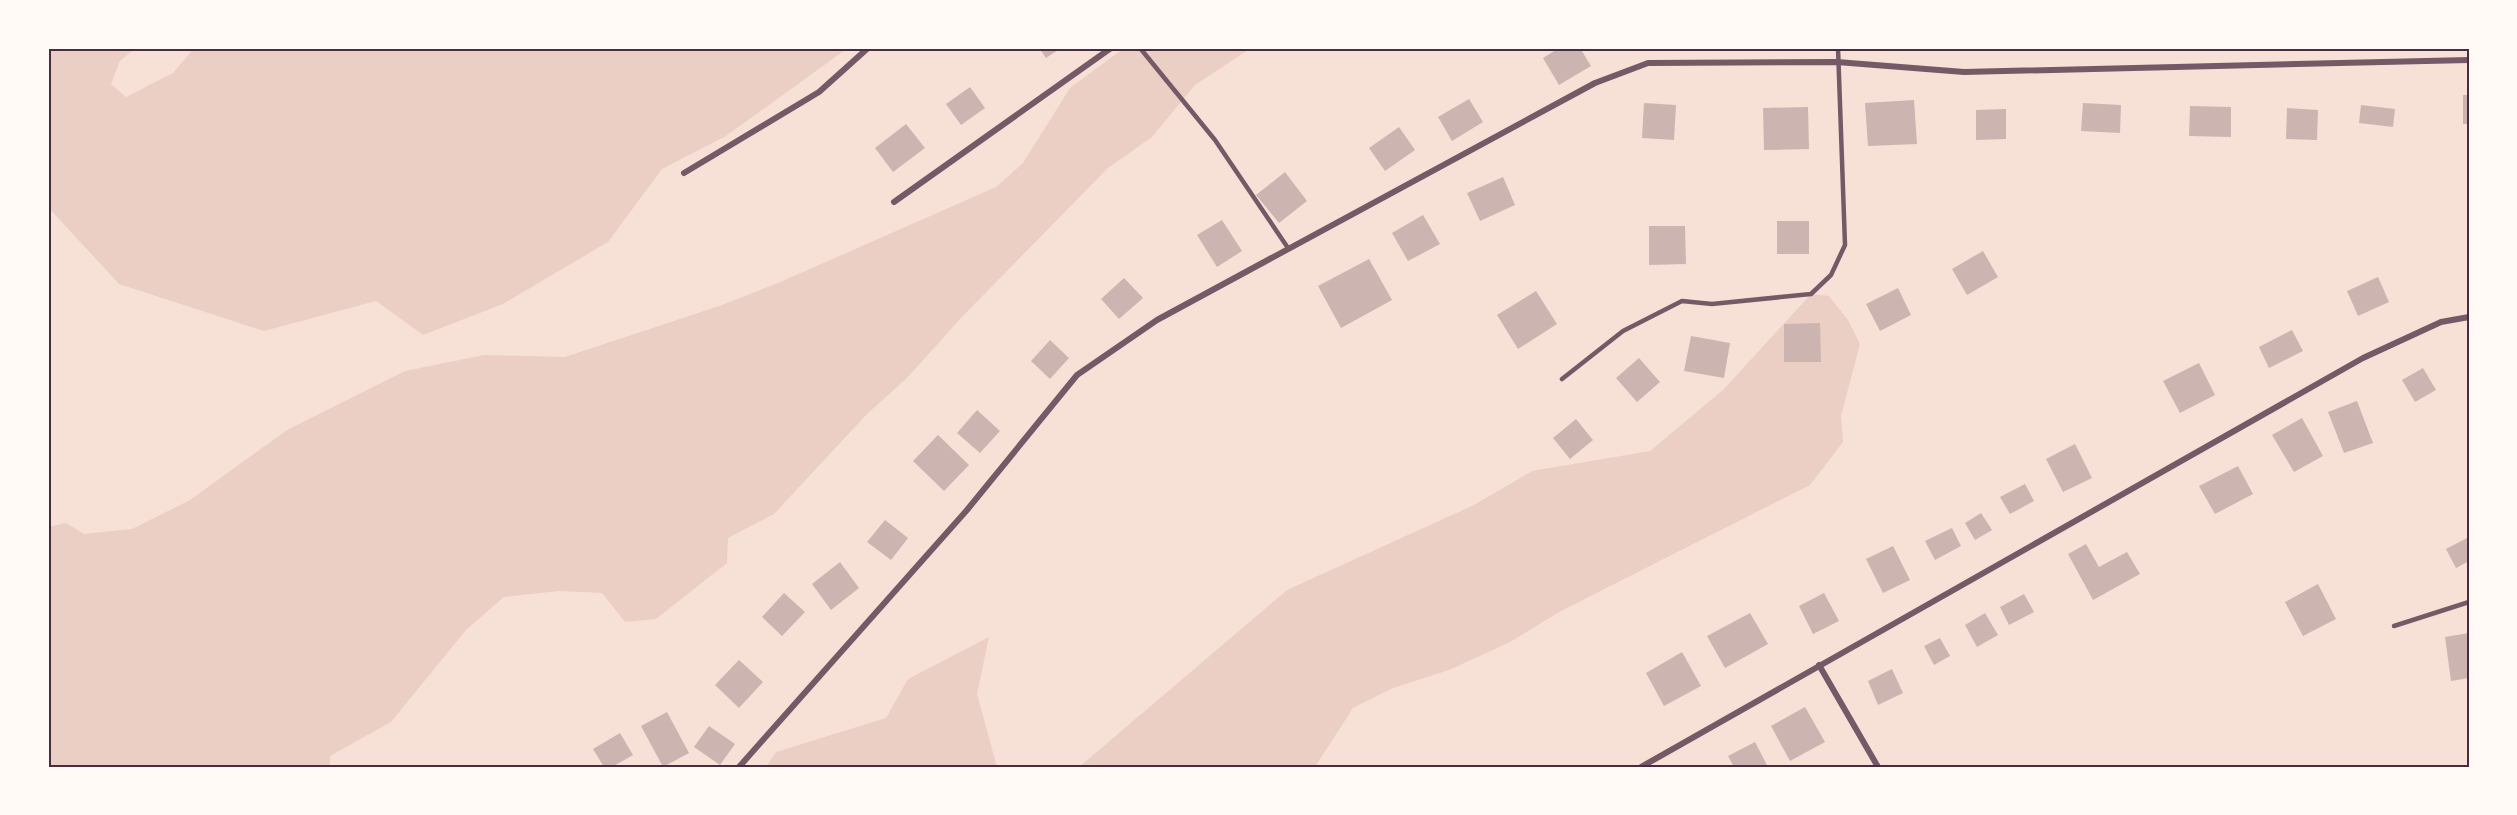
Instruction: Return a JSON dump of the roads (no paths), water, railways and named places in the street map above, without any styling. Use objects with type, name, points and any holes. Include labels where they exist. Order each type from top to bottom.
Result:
[{"type":"street","points":[[684,173],[819,92],[868,48]]},
{"type":"street","points":[[894,202],[1111,48]]},
{"type":"street","points":[[739,767],[968,510],[1077,375],[1157,320],[1595,83],[1648,63],[1837,62],[1964,72],[2469,60]]},
{"type":"street","points":[[1641,767],[2363,358],[2441,322],[2469,317]]},
{"type":"street","points":[[1819,665],[1878,767]]},
{"type":"lane","points":[[1140,48],[1215,140],[1288,248]]},
{"type":"lane","points":[[1562,378],[1623,331],[1682,301],[1712,304],[1811,294],[1831,275],[1845,245],[1838,48]]},
{"type":"lane","points":[[2394,626],[2469,602]]}]
